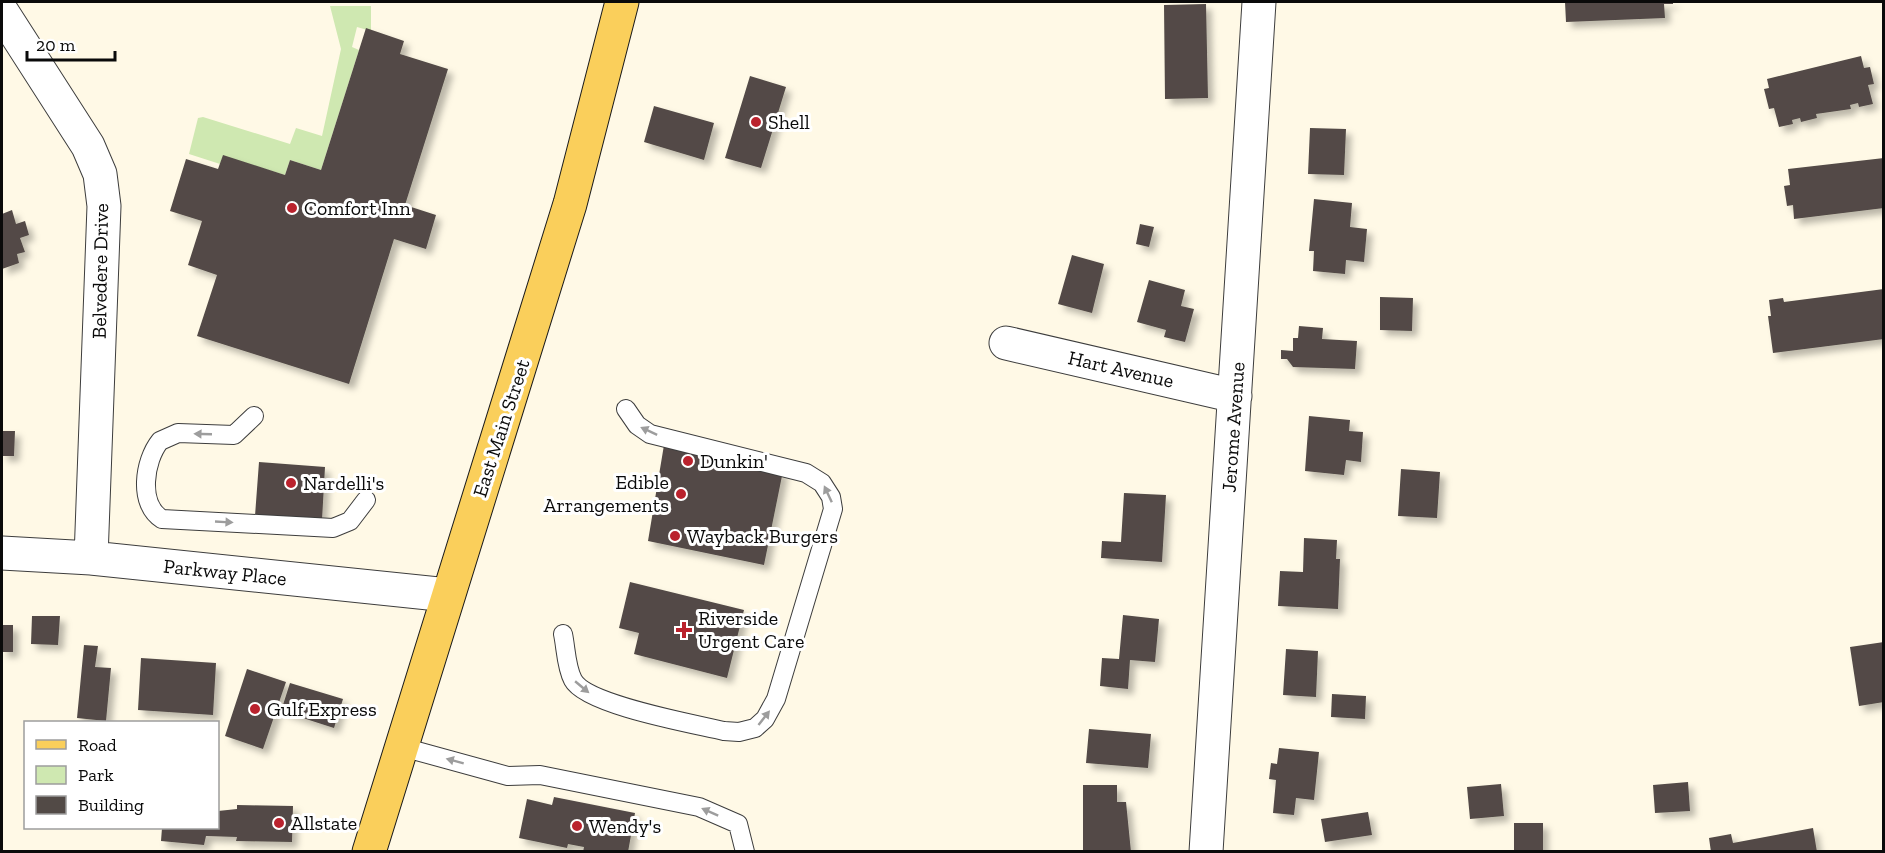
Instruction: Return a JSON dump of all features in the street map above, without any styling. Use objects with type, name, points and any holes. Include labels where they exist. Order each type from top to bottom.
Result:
[{"type":"main road","name":"East Main Street","points":[[369,852],[570,204],[622,2]]},
{"type":"street","name":"Jerome Avenue","points":[[1206,852],[1259,2]]},
{"type":"street","name":"Belvedere Drive","points":[[2,12],[88,146],[100,174],[104,206],[91,558]]},
{"type":"street","name":"Hart Avenue","points":[[1006,343],[1235,396]]},
{"type":"street","name":"Parkway Place","points":[[2,553],[91,558],[448,595]]},
{"type":"lane","points":[[563,634],[573,680],[592,696],[636,710],[724,730],[739,732],[755,728],[765,719],[776,699],[818,565],[833,509],[831,497],[822,483],[806,473],[650,434],[637,425],[626,409]]},
{"type":"lane","points":[[254,416],[234,435],[178,433],[160,441],[148,465],[147,503],[152,513],[162,519],[333,528],[351,521],[366,500]]},
{"type":"lane","points":[[402,747],[508,776],[540,775],[699,807],[738,824],[745,852]]},
{"type":"green space","points":[[330,6],[371,6],[371,31],[357,27],[352,47],[359,50],[321,170],[290,160],[285,175],[223,156],[220,164],[189,154],[198,118],[203,117],[290,144],[296,128],[322,136],[341,49]]},
{"type":"building","points":[[1565,2],[1673,2],[1673,4],[1664,4],[1665,18],[1566,22]]},
{"type":"building","points":[[1206,4],[1208,98],[1165,99],[1164,5]]},
{"type":"building","name":"Comfort Inn","points":[[366,28],[404,41],[400,54],[448,69],[405,205],[436,215],[426,249],[394,239],[349,384],[197,336],[217,275],[188,265],[202,221],[170,211],[186,159],[218,169],[223,155],[285,175],[290,160],[321,170]]},
{"type":"building","points":[[1861,56],[1864,68],[1870,67],[1874,84],[1868,85],[1873,104],[1859,107],[1858,103],[1850,105],[1851,109],[1816,114],[1817,118],[1801,122],[1800,118],[1792,120],[1793,124],[1779,127],[1774,108],[1769,109],[1764,89],[1769,88],[1767,79]]},
{"type":"building","name":"Shell","points":[[750,76],[786,87],[761,168],[725,158]]},
{"type":"building","points":[[654,106],[714,123],[704,160],[644,142]]},
{"type":"building","points":[[1310,128],[1346,129],[1344,175],[1308,174]]},
{"type":"building","points":[[1884,158],[1884,208],[1794,219],[1793,205],[1787,206],[1784,186],[1790,185],[1788,169]]},
{"type":"building","points":[[1314,199],[1352,203],[1350,227],[1367,229],[1364,262],[1346,260],[1345,274],[1313,271],[1314,251],[1309,251]]},
{"type":"building","points":[[12,210],[16,224],[25,221],[29,235],[20,238],[25,252],[17,254],[19,263],[2,269],[2,214]]},
{"type":"building","points":[[1140,224],[1154,227],[1149,247],[1136,244]]},
{"type":"building","points":[[1072,255],[1104,264],[1092,313],[1058,304]]},
{"type":"building","points":[[1149,280],[1185,290],[1181,306],[1194,309],[1185,342],[1164,337],[1166,330],[1137,322]]},
{"type":"building","points":[[1884,289],[1884,339],[1773,353],[1768,316],[1771,316],[1769,300],[1783,298],[1784,302]]},
{"type":"building","points":[[1380,297],[1413,298],[1412,331],[1380,330]]},
{"type":"building","points":[[1299,326],[1323,328],[1322,339],[1357,341],[1355,369],[1293,367],[1287,359],[1281,359],[1281,350],[1293,351],[1293,338],[1298,338]]},
{"type":"building","points":[[1309,416],[1350,420],[1349,431],[1363,432],[1361,462],[1346,460],[1344,475],[1305,471]]},
{"type":"building","points":[[2,431],[15,431],[14,456],[2,456]]},
{"type":"building","points":[[665,439],[783,471],[764,565],[648,541]]},
{"type":"building","name":"Nardelli's","points":[[259,462],[325,467],[322,520],[255,516]]},
{"type":"building","points":[[1401,469],[1440,472],[1437,518],[1398,516]]},
{"type":"building","points":[[1124,493],[1166,495],[1162,562],[1101,558],[1102,541],[1121,542]]},
{"type":"building","points":[[1304,538],[1337,540],[1336,559],[1340,559],[1338,609],[1278,606],[1280,571],[1303,572]]},
{"type":"building","name":"Riverside Urgent Care","points":[[630,582],[744,610],[727,678],[634,654],[639,633],[619,628]]},
{"type":"building","points":[[1123,615],[1159,619],[1155,662],[1130,660],[1128,689],[1100,686],[1102,658],[1119,659]]},
{"type":"building","points":[[32,616],[60,616],[58,645],[31,644]]},
{"type":"building","points":[[2,625],[13,625],[13,652],[2,652]]},
{"type":"building","points":[[1884,642],[1884,702],[1859,706],[1850,647]]},
{"type":"building","points":[[84,645],[98,646],[95,667],[111,668],[106,721],[77,718]]},
{"type":"building","points":[[1286,649],[1318,651],[1316,697],[1283,695]]},
{"type":"building","points":[[141,658],[216,663],[213,715],[138,710]]},
{"type":"building","name":"Gulf Express","points":[[247,669],[286,682],[263,749],[225,736]]},
{"type":"building","points":[[290,683],[343,699],[334,728],[281,711]]},
{"type":"building","points":[[1332,694],[1366,696],[1365,719],[1331,717]]},
{"type":"building","points":[[1089,729],[1151,734],[1148,768],[1086,763]]},
{"type":"building","points":[[1279,748],[1319,752],[1314,800],[1296,798],[1294,815],[1273,813],[1276,780],[1269,779],[1271,763],[1277,764]]},
{"type":"building","points":[[1688,782],[1690,811],[1655,813],[1653,785]]},
{"type":"building","points":[[1501,784],[1504,816],[1470,819],[1467,787]]},
{"type":"building","points":[[1083,785],[1117,785],[1117,802],[1126,802],[1131,852],[1083,852]]},
{"type":"building","name":"Wendy's","points":[[554,797],[635,813],[628,852],[583,852],[584,847],[568,844],[567,848],[519,838],[527,799],[552,805]]},
{"type":"building","points":[[237,805],[293,806],[292,842],[236,841],[237,837],[206,836],[204,845],[161,841],[162,829],[219,829],[219,811],[237,809]]},
{"type":"building","points":[[1368,812],[1372,835],[1325,842],[1321,819]]},
{"type":"building","points":[[1514,823],[1543,823],[1543,852],[1514,852]]},
{"type":"building","points":[[1813,828],[1817,852],[1711,852],[1709,838],[1731,834],[1733,843]]},
{"type":"place","name":"Shell","points":[[756,122]]},
{"type":"place","name":"Comfort Inn","points":[[292,208]]},
{"type":"place","name":"Dunkin'","points":[[688,461]]},
{"type":"place","name":"Nardelli's","points":[[291,483]]},
{"type":"place","name":"Edible Arrangements","points":[[681,494]]},
{"type":"place","name":"Wayback Burgers","points":[[675,536]]},
{"type":"place","name":"Riverside Urgent Care","points":[[684,630]]},
{"type":"place","name":"Gulf Express","points":[[255,709]]},
{"type":"place","name":"Allstate","points":[[279,823]]},
{"type":"place","name":"Wendy's","points":[[577,826]]}]
